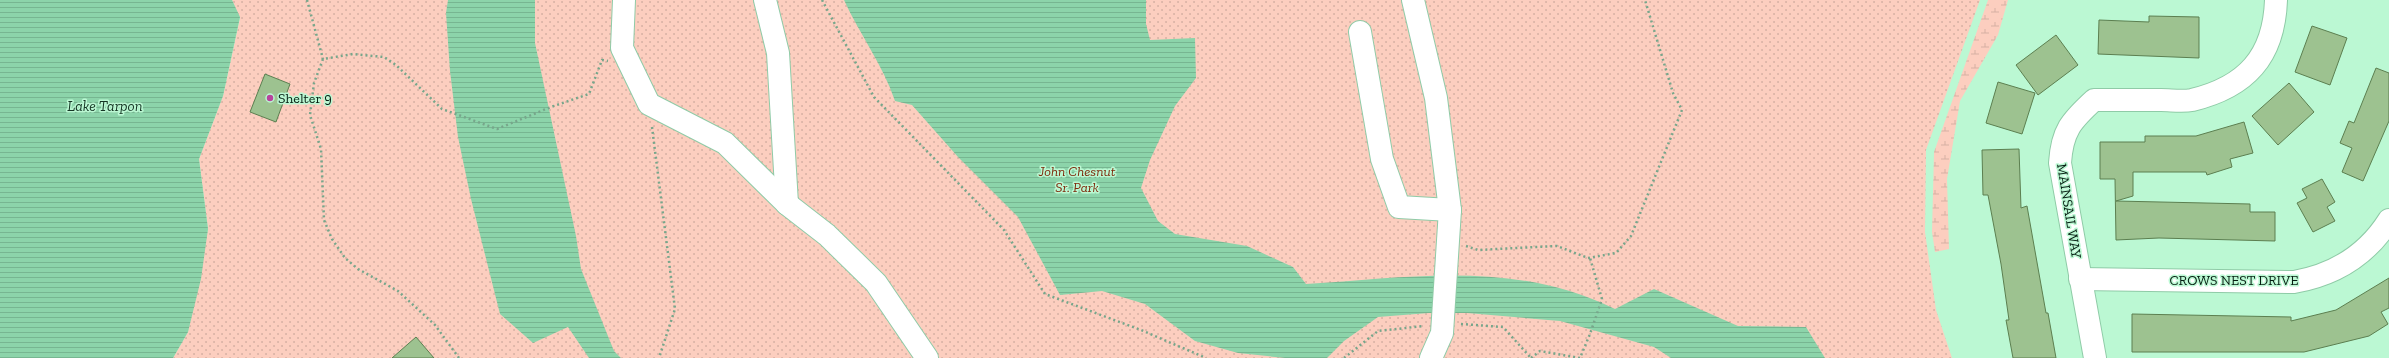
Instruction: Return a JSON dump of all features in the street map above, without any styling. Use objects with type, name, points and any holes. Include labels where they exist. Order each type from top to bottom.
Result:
[{"type":"street","points":[[624,0],[622,48],[649,104],[725,143],[787,204],[827,235],[876,282],[927,358]]},
{"type":"street","points":[[765,0],[778,53],[787,204]]},
{"type":"street","points":[[1413,0],[1436,98],[1450,220],[1442,333],[1431,358]]},
{"type":"street","name":"MAINSAIL WAY","points":[[2095,358],[2060,163],[2061,142],[2072,119],[2094,100],[2191,100],[2232,85],[2253,69],[2266,49],[2276,16],[2276,0]]},
{"type":"street","points":[[1360,32],[1382,159],[1398,207],[1450,220]]},
{"type":"street","name":"CROWS NEST DRIVE","points":[[2080,279],[2294,282],[2314,278],[2345,264],[2363,252],[2379,237],[2389,220]]},
{"type":"path","points":[[307,0],[323,59],[314,83],[310,115],[321,149],[324,220],[332,239],[345,258],[358,269],[398,292],[434,325],[459,358]]},
{"type":"path","points":[[822,0],[874,97],[1004,230],[1045,294],[1141,330],[1206,358]]},
{"type":"path","points":[[1450,220],[1462,245],[1478,250],[1557,246],[1590,258],[1616,253],[1631,236],[1682,110],[1673,93],[1645,0]]},
{"type":"path","points":[[323,59],[353,54],[384,57],[396,65],[442,109],[497,130],[551,107],[589,94],[602,60],[615,63],[625,54]]},
{"type":"path","points":[[649,104],[675,308],[659,358]]},
{"type":"path","points":[[1530,358],[1540,351],[1580,358],[1602,299],[1590,258]]},
{"type":"green space","name":"John Chesnut Sr. Park","points":[[232,0],[1980,0],[1926,150],[1925,232],[1936,310],[1952,358],[173,358],[188,332],[208,229],[199,159],[223,96],[240,18]]},
{"type":"green space","points":[[1988,0],[2008,0],[1998,35],[1960,101],[1947,179],[1949,249],[1935,252],[1932,232],[1934,152]]},
{"type":"water","name":"Lake Tarpon","points":[[0,0],[232,0],[240,17],[223,96],[199,159],[208,229],[201,279],[188,332],[173,358],[0,358]]},
{"type":"water","points":[[448,0],[535,0],[535,43],[576,236],[581,269],[614,351],[621,358],[589,358],[568,327],[533,343],[500,314],[471,199],[458,137],[450,71],[446,13]]},
{"type":"water","points":[[844,0],[1146,0],[1146,24],[1150,40],[1195,38],[1196,78],[1175,106],[1150,160],[1141,188],[1158,221],[1175,234],[1247,246],[1293,267],[1306,284],[1425,276],[1502,278],[1540,283],[1577,294],[1615,309],[1654,289],[1738,326],[1806,327],[1825,358],[1671,358],[1654,347],[1560,321],[1467,313],[1429,313],[1378,317],[1344,341],[1327,358],[1285,358],[1238,353],[1195,341],[1145,304],[1102,291],[1060,295],[1018,217],[958,157],[912,105],[895,101],[878,62]]},
{"type":"building","points":[[2149,16],[2199,17],[2199,58],[2098,54],[2099,20],[2149,22]]},
{"type":"building","points":[[2312,26],[2347,38],[2330,85],[2295,72]]},
{"type":"building","points":[[2056,35],[2078,65],[2038,95],[2016,65]]},
{"type":"building","points":[[2376,68],[2389,73],[2389,121],[2363,181],[2342,172],[2352,148],[2340,143],[2349,121],[2354,123]]},
{"type":"building","name":"Shelter 9","points":[[265,74],[290,84],[276,122],[250,112]]},
{"type":"building","points":[[1998,82],[2035,93],[2022,134],[1986,123]]},
{"type":"building","points":[[2289,83],[2314,112],[2278,145],[2252,116]]},
{"type":"building","points":[[2244,122],[2253,153],[2230,159],[2232,167],[2207,175],[2206,172],[2133,172],[2133,196],[2116,201],[2250,204],[2250,212],[2275,212],[2275,241],[2159,238],[2116,240],[2115,179],[2100,179],[2100,142],[2145,142],[2145,136],[2196,136]]},
{"type":"building","points":[[2019,149],[2021,208],[2027,206],[2046,313],[2048,313],[2056,358],[2013,358],[2006,320],[2009,320],[2001,264],[1988,195],[1983,195],[1982,150]]},
{"type":"building","points":[[2322,179],[2335,202],[2327,207],[2335,221],[2313,232],[2297,203],[2307,198],[2302,189]]},
{"type":"building","points":[[2389,278],[2389,308],[2381,312],[2388,324],[2369,336],[2304,352],[2132,352],[2132,314],[2291,317],[2291,321],[2336,310]]},
{"type":"building","points":[[416,337],[434,358],[392,358]]},
{"type":"place","name":"Shelter 9","points":[[270,98]]}]
